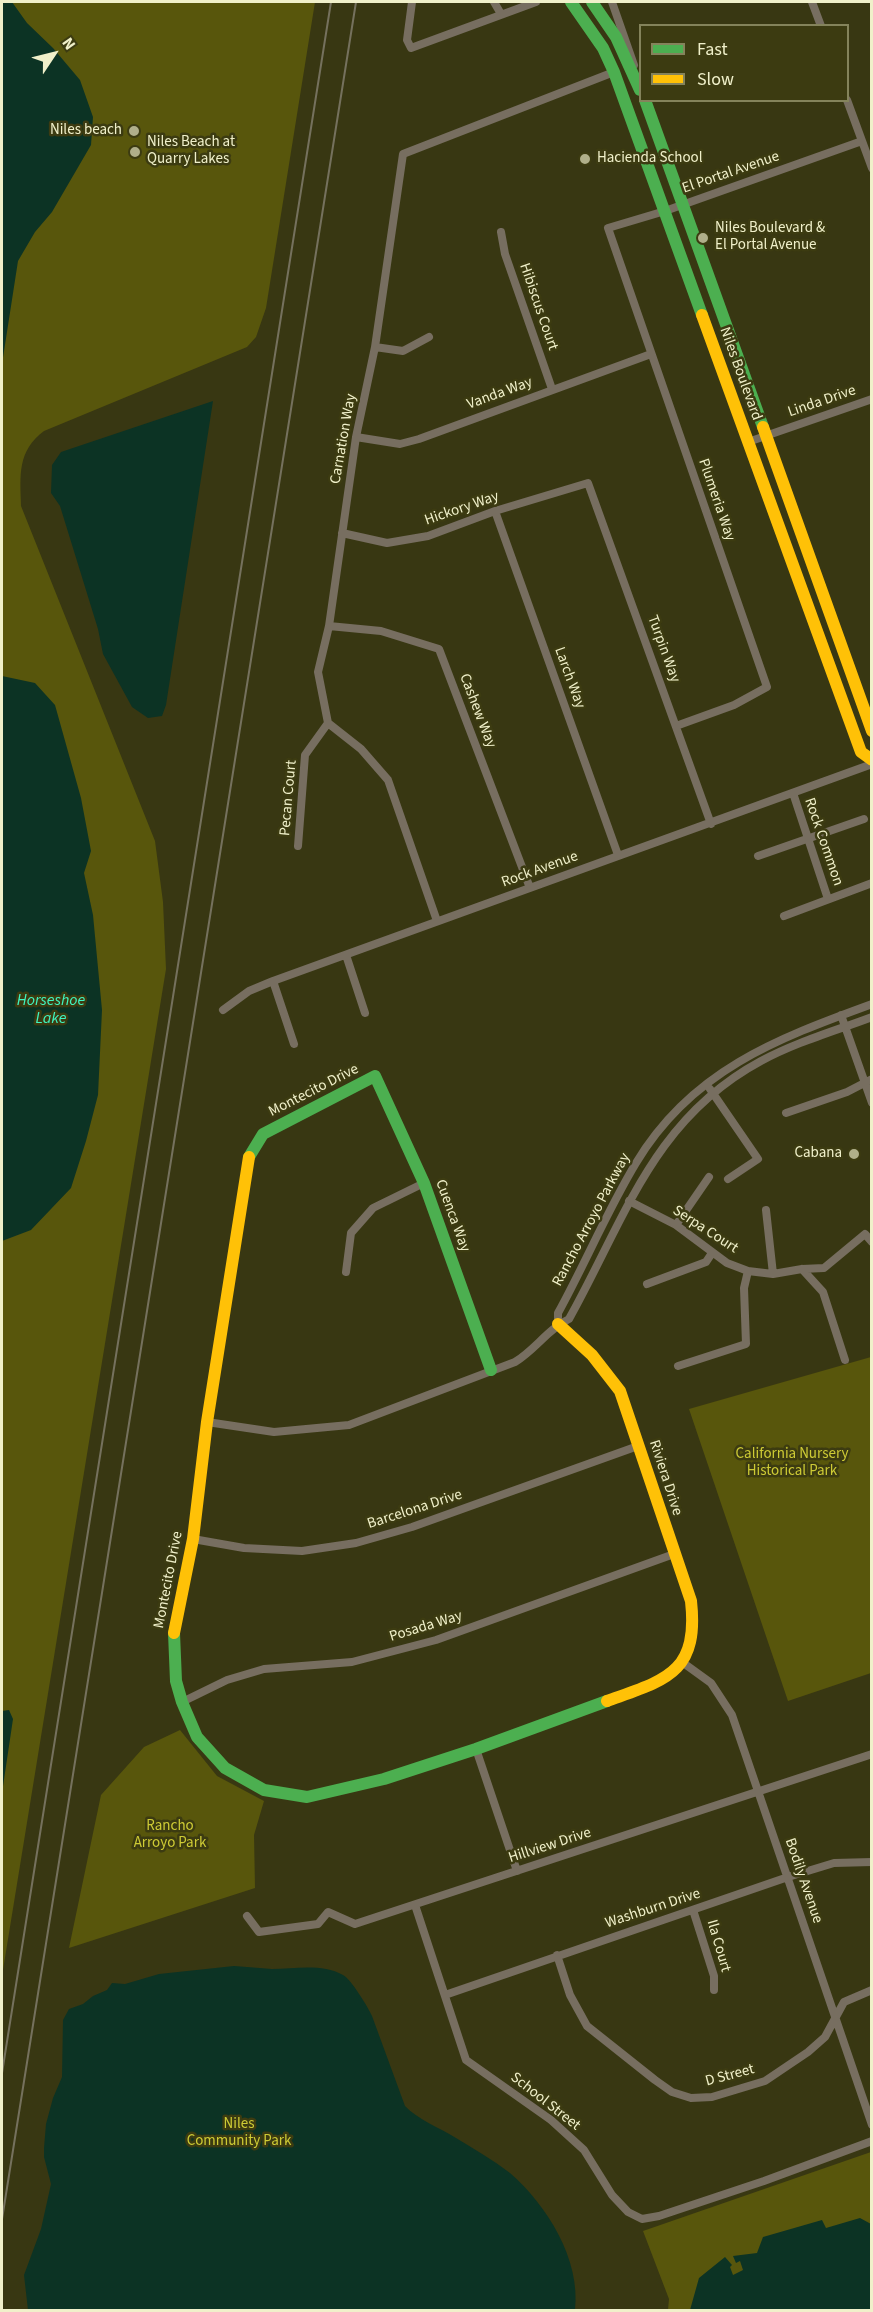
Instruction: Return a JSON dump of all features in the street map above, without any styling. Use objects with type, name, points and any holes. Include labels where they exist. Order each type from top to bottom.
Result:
[{"type":"street","points":[[412,2],[406,40],[411,48],[536,2]]},
{"type":"street","points":[[494,2],[501,14]]},
{"type":"street","name":"Niles Boulevard","points":[[571,2],[603,48],[614,72],[861,752],[872,762]]},
{"type":"street","points":[[592,2],[616,38],[639,88]]},
{"type":"street","points":[[612,2],[639,82]]},
{"type":"street","points":[[812,2],[820,24]]},
{"type":"street","name":"Carnation Way","points":[[328,723],[318,672],[329,626],[356,437],[375,347],[402,154],[614,72]]},
{"type":"street","name":"Niles Boulevard","points":[[646,102],[872,731]]},
{"type":"street","points":[[848,102],[872,168]]},
{"type":"street","name":"El Portal Avenue","points":[[608,228],[665,211],[862,141]]},
{"type":"street","name":"Plumeria Way","points":[[608,228],[767,687],[734,705],[676,726]]},
{"type":"street","name":"Hibiscus Court","points":[[501,232],[506,254],[552,389]]},
{"type":"street","points":[[375,347],[403,351],[429,338]]},
{"type":"street","name":"Vanda Way","points":[[356,437],[400,444],[419,439],[651,354]]},
{"type":"street","name":"Linda Drive","points":[[748,442],[872,399]]},
{"type":"street","name":"Turpin Way","points":[[588,483],[711,824]]},
{"type":"street","name":"Hickory Way","points":[[342,532],[387,543],[428,536],[495,511],[588,483]]},
{"type":"street","name":"Larch Way","points":[[495,511],[618,855]]},
{"type":"street","name":"Cashew Way","points":[[329,626],[381,631],[439,649],[531,888]]},
{"type":"street","points":[[328,723],[361,749],[388,780],[437,921]]},
{"type":"street","name":"Pecan Court","points":[[298,846],[305,755],[328,723]]},
{"type":"street","name":"Rock Avenue","points":[[223,1010],[249,991],[273,981],[618,855],[711,824],[872,762]]},
{"type":"street","name":"Rock Common","points":[[793,794],[828,899]]},
{"type":"street","points":[[758,856],[864,819]]},
{"type":"street","points":[[784,916],[872,883]]},
{"type":"street","points":[[346,955],[365,1013]]},
{"type":"street","points":[[273,981],[294,1044]]},
{"type":"street","name":"Rancho Arroyo Parkway","points":[[558,1324],[558,1313],[636,1163],[673,1114],[706,1084],[750,1055],[774,1042],[872,1004]]},
{"type":"street","points":[[841,1015],[868,1081],[872,1104]]},
{"type":"street","name":"Rancho Arroyo Parkway","points":[[207,1422],[274,1432],[349,1425],[515,1362],[530,1353],[558,1324],[569,1318],[646,1169],[697,1106],[760,1061],[872,1017]]},
{"type":"street","name":"Cuenca Way","points":[[375,1076],[424,1183],[491,1370]]},
{"type":"street","name":"Montecito Drive","points":[[375,1076],[263,1134],[249,1158],[207,1422],[193,1539],[173,1638],[176,1681],[197,1737],[225,1768],[264,1790],[307,1797],[384,1779],[476,1749],[662,1681],[672,1674],[682,1662]]},
{"type":"street","points":[[786,1113],[847,1092],[868,1081]]},
{"type":"street","points":[[706,1084],[758,1159],[728,1179]]},
{"type":"street","points":[[676,1226],[709,1177]]},
{"type":"street","points":[[346,1272],[351,1233],[374,1208],[424,1183]]},
{"type":"street","name":"Serpa Court","points":[[629,1201],[676,1226],[727,1263],[748,1271],[773,1274],[824,1268],[865,1234],[872,1242]]},
{"type":"street","points":[[766,1210],[773,1274]]},
{"type":"street","points":[[647,1284],[706,1262],[712,1253]]},
{"type":"street","points":[[802,1269],[823,1292],[845,1360]]},
{"type":"street","points":[[678,1366],[746,1344],[744,1288],[748,1271]]},
{"type":"street","name":"Riviera Drive","points":[[558,1324],[577,1338],[602,1363],[620,1390],[691,1601],[694,1620],[693,1635],[682,1662]]},
{"type":"street","name":"Barcelona Drive","points":[[193,1539],[244,1548],[302,1551],[356,1543],[412,1527],[639,1446]]},
{"type":"street","name":"Posada Way","points":[[182,1702],[227,1680],[264,1669],[352,1662],[436,1640],[674,1554]]},
{"type":"street","name":"Bodily Avenue","points":[[682,1662],[711,1683],[732,1715],[872,2125]]},
{"type":"street","points":[[476,1749],[517,1872]]},
{"type":"street","name":"Hillview Drive","points":[[247,1917],[259,1932],[318,1924],[328,1912],[355,1924],[872,1754]]},
{"type":"street","name":"Washburn Drive","points":[[445,1995],[788,1877],[834,1863],[872,1863]]},
{"type":"street","name":"School Street","points":[[416,1905],[466,2060],[550,2120],[584,2150],[612,2195],[628,2212],[642,2219],[659,2216],[764,2181],[872,2141]]},
{"type":"street","name":"Ila Court","points":[[693,1910],[714,1976],[714,1990]]},
{"type":"street","name":"D Street","points":[[557,1955],[570,1995],[587,2026],[672,2092],[691,2098],[712,2097],[765,2081],[808,2052],[825,2037],[844,2002],[872,1990]]},
{"type":"green space","points":[[2,2],[315,2],[266,308],[256,337],[247,347],[44,431],[29,447],[22,465],[21,506],[155,841],[163,902],[166,969],[2,1976]]},
{"type":"green space","name":"California Nursery Historical Park","points":[[871,1357],[871,1673],[788,1701],[689,1409]]},
{"type":"green space","name":"Rancho Arroyo Park","points":[[180,1730],[217,1776],[264,1801],[254,1835],[255,1888],[69,1948],[101,1795],[144,1747]]},
{"type":"green space","points":[[871,2152],[871,2310],[668,2310],[669,2299],[643,2231]]},
{"type":"water","points":[[2,2],[12,2],[27,23],[53,48],[80,80],[93,117],[91,145],[52,212],[35,232],[18,261],[2,364]]},
{"type":"water","points":[[213,401],[166,705],[162,716],[148,718],[132,707],[103,654],[98,629],[60,506],[51,493],[52,465],[61,452]]},
{"type":"water","name":"Horseshoe Lake","points":[[2,676],[35,683],[55,705],[81,798],[91,851],[84,873],[93,915],[102,1010],[98,1095],[71,1188],[31,1230],[2,1241]]},
{"type":"water","points":[[9,1710],[13,1719],[2,1793],[2,1711]]},
{"type":"water","name":"Niles Community Park","points":[[234,1966],[326,1969],[343,1975],[350,1982],[372,2016],[405,2106],[422,2119],[477,2150],[510,2173],[537,2201],[548,2217],[559,2235],[573,2272],[575,2310],[28,2310],[24,2275],[41,2229],[51,2184],[44,2157],[46,2124],[62,2077],[63,2020],[69,2009],[107,1990],[112,1983],[125,1984],[159,1974]]},
{"type":"water","points":[[860,2218],[871,2224],[871,2310],[690,2310],[699,2278],[725,2257],[732,2265],[730,2267],[733,2275],[743,2270],[740,2261],[736,2263],[733,2256],[757,2253],[763,2237],[822,2220],[826,2228]]},
{"type":"railway","points":[[2,2073],[331,2]]},
{"type":"railway","points":[[2,2219],[356,2]]},
{"type":"traffic: fast","points":[[571,2],[603,48],[614,72],[702,315]]},
{"type":"traffic: fast","points":[[592,2],[616,37],[639,88]]},
{"type":"traffic: fast","points":[[646,102],[763,427]]},
{"type":"traffic: fast","points":[[249,1157],[263,1134],[375,1076],[424,1183],[491,1370]]},
{"type":"traffic: fast","points":[[174,1633],[176,1681],[197,1737],[225,1768],[264,1790],[307,1797],[384,1779],[476,1749],[607,1701]]},
{"type":"traffic: slow","points":[[702,315],[861,752],[872,760]]},
{"type":"traffic: slow","points":[[763,427],[872,731]]},
{"type":"traffic: slow","points":[[174,1633],[193,1539],[207,1422],[249,1157]]},
{"type":"traffic: slow","points":[[558,1324],[592,1355],[620,1391],[691,1601],[692,1625],[689,1644],[683,1659],[674,1670],[646,1687],[607,1701]]},
{"type":"place","name":"Niles beach","points":[[134,131]]},
{"type":"place","name":"Niles Beach at Quarry Lakes","points":[[135,152]]},
{"type":"place","name":"Hacienda School","points":[[585,159]]},
{"type":"place","name":"Niles Boulevard & El Portal Avenue","points":[[703,238]]},
{"type":"place","name":"Cabana","points":[[854,1154]]}]
